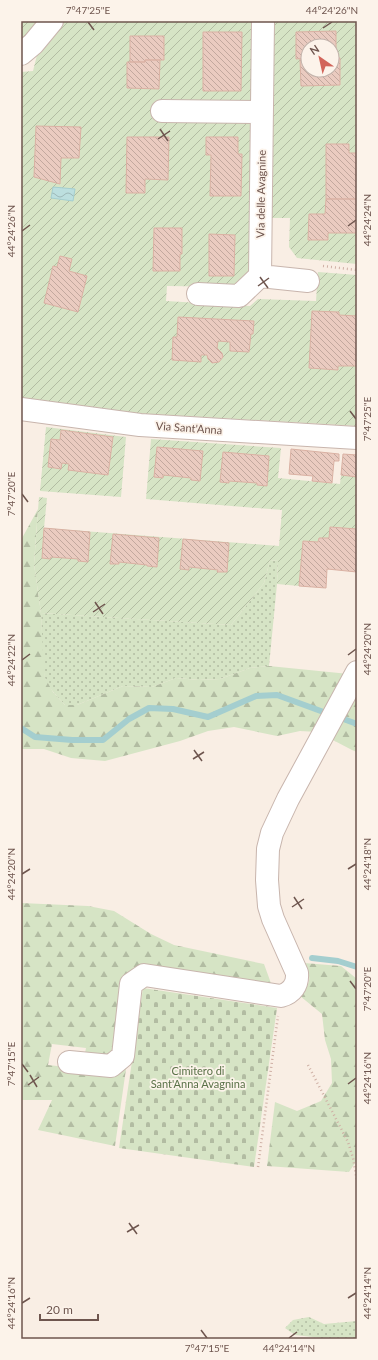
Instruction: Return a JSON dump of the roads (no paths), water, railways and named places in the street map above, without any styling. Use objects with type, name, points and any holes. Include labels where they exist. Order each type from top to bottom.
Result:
[{"type":"street","points":[[21,54],[33,44],[52,21]]},
{"type":"street","name":"Via delle Avagnine","points":[[260,276],[263,21]]},
{"type":"street","points":[[162,111],[262,112]]},
{"type":"street","points":[[198,294],[239,296],[260,276],[308,281]]},
{"type":"street","name":"Via Sant'Anna","points":[[21,409],[134,424],[357,438]]},
{"type":"street","points":[[69,1062],[111,1066],[123,1056],[131,984],[144,975],[281,996],[291,992],[295,987],[298,979],[297,974],[273,919],[269,906],[267,880],[268,849],[272,833],[285,805],[357,672]]},
{"type":"water","points":[[53,187],[75,189],[73,201],[51,198]]},
{"type":"waterway","points":[[21,728],[35,737],[72,740],[103,740],[129,719],[149,708],[173,709],[208,717],[256,696],[277,695],[329,714]]},
{"type":"waterway","points":[[338,717],[357,724]]},
{"type":"waterway","points":[[312,958],[338,961],[357,967]]},
{"type":"park label","name":"Cimitero di Sant'Anna Avagnina","points":[[198,1077]]}]
